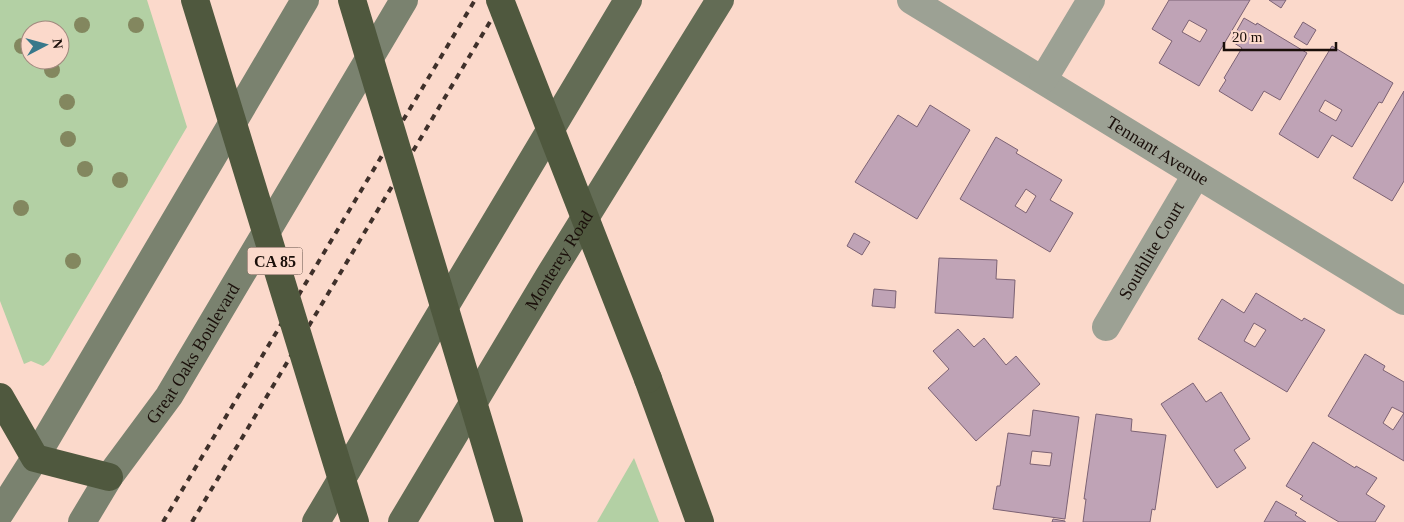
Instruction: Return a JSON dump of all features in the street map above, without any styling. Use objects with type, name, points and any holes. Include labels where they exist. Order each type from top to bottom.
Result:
[{"type":"highway","name":"CA 85","points":[[195,0],[355,522]]},
{"type":"highway","points":[[352,0],[510,522]]},
{"type":"highway","points":[[500,0],[648,379],[700,522]]},
{"type":"highway","points":[[0,397],[35,458],[109,477]]},
{"type":"main road","points":[[0,513],[35,458],[305,0]]},
{"type":"main road","name":"Great Oaks Boulevard","points":[[82,522],[109,477],[169,396],[404,0]]},
{"type":"main road","points":[[316,522],[628,0]]},
{"type":"main road","name":"Monterey Road","points":[[402,522],[549,276],[720,0]]},
{"type":"street","name":"Tennant Avenue","points":[[911,0],[1404,301]]},
{"type":"street","points":[[1044,80],[1091,0]]},
{"type":"street","name":"Southlite Court","points":[[1106,326],[1196,175]]},
{"type":"green space","points":[[0,0],[147,0],[187,127],[49,361],[43,366],[31,361],[24,364],[0,301]]},
{"type":"green space","points":[[634,458],[659,522],[597,522]]},
{"type":"building","points":[[1169,0],[1250,0],[1199,86],[1159,63],[1172,41],[1152,29]],"holes":[[[1189,20],[1207,30],[1200,42],[1182,32]]]},
{"type":"building","points":[[1269,0],[1286,0],[1281,8]]},
{"type":"building","points":[[1244,18],[1256,25],[1257,23],[1307,53],[1280,100],[1264,91],[1252,111],[1219,91],[1226,80],[1224,78],[1242,48],[1231,41]]},
{"type":"building","points":[[1303,22],[1316,30],[1307,45],[1294,37]]},
{"type":"building","points":[[1332,46],[1393,83],[1382,103],[1379,102],[1352,147],[1332,135],[1318,158],[1279,134]],"holes":[[[1325,100],[1342,110],[1336,121],[1319,111]]]},
{"type":"building","points":[[1404,91],[1404,181],[1392,201],[1353,178]]},
{"type":"building","points":[[930,105],[970,130],[917,219],[855,182],[898,115],[917,127]]},
{"type":"building","points":[[996,137],[1018,150],[1016,153],[1062,180],[1050,200],[1073,213],[1050,252],[960,199]],"holes":[[[1026,189],[1036,196],[1026,213],[1015,206]]]},
{"type":"building","points":[[854,233],[870,242],[862,255],[847,246]]},
{"type":"building","points":[[939,258],[997,260],[996,279],[1015,280],[1013,318],[935,313]]},
{"type":"building","points":[[874,289],[896,291],[895,308],[872,306]]},
{"type":"building","points":[[1256,293],[1302,321],[1304,318],[1325,330],[1287,392],[1198,339],[1222,299],[1244,313]],"holes":[[[1254,323],[1266,330],[1255,347],[1244,341]]]},
{"type":"building","points":[[958,329],[974,347],[984,338],[1006,365],[1016,356],[1040,384],[976,441],[928,388],[949,369],[933,351]]},
{"type":"building","points":[[1365,354],[1385,366],[1383,370],[1404,382],[1404,413],[1404,461],[1328,416]],"holes":[[[1392,407],[1404,413],[1393,430],[1383,423]]]},
{"type":"building","points":[[1193,383],[1206,402],[1221,392],[1250,439],[1234,450],[1246,468],[1217,488],[1161,404]]},
{"type":"building","points":[[1033,410],[1079,417],[1065,519],[993,509],[997,486],[1000,486],[1008,433],[1030,436]],"holes":[[[1032,451],[1052,453],[1050,466],[1030,464]]]},
{"type":"building","points":[[1096,414],[1132,419],[1131,431],[1166,435],[1155,510],[1152,509],[1150,522],[1083,522],[1086,499],[1084,499]]},
{"type":"building","points":[[1313,442],[1355,468],[1356,466],[1377,478],[1366,494],[1385,506],[1375,522],[1339,522],[1300,499],[1303,496],[1286,486]]},
{"type":"building","points":[[1276,501],[1297,513],[1295,515],[1306,522],[1264,522]]},
{"type":"building","points":[[1053,519],[1065,521],[1065,522],[1052,522]]},
{"type":"railway","points":[[163,522],[475,0]]},
{"type":"railway","points":[[192,522],[503,0]]}]
